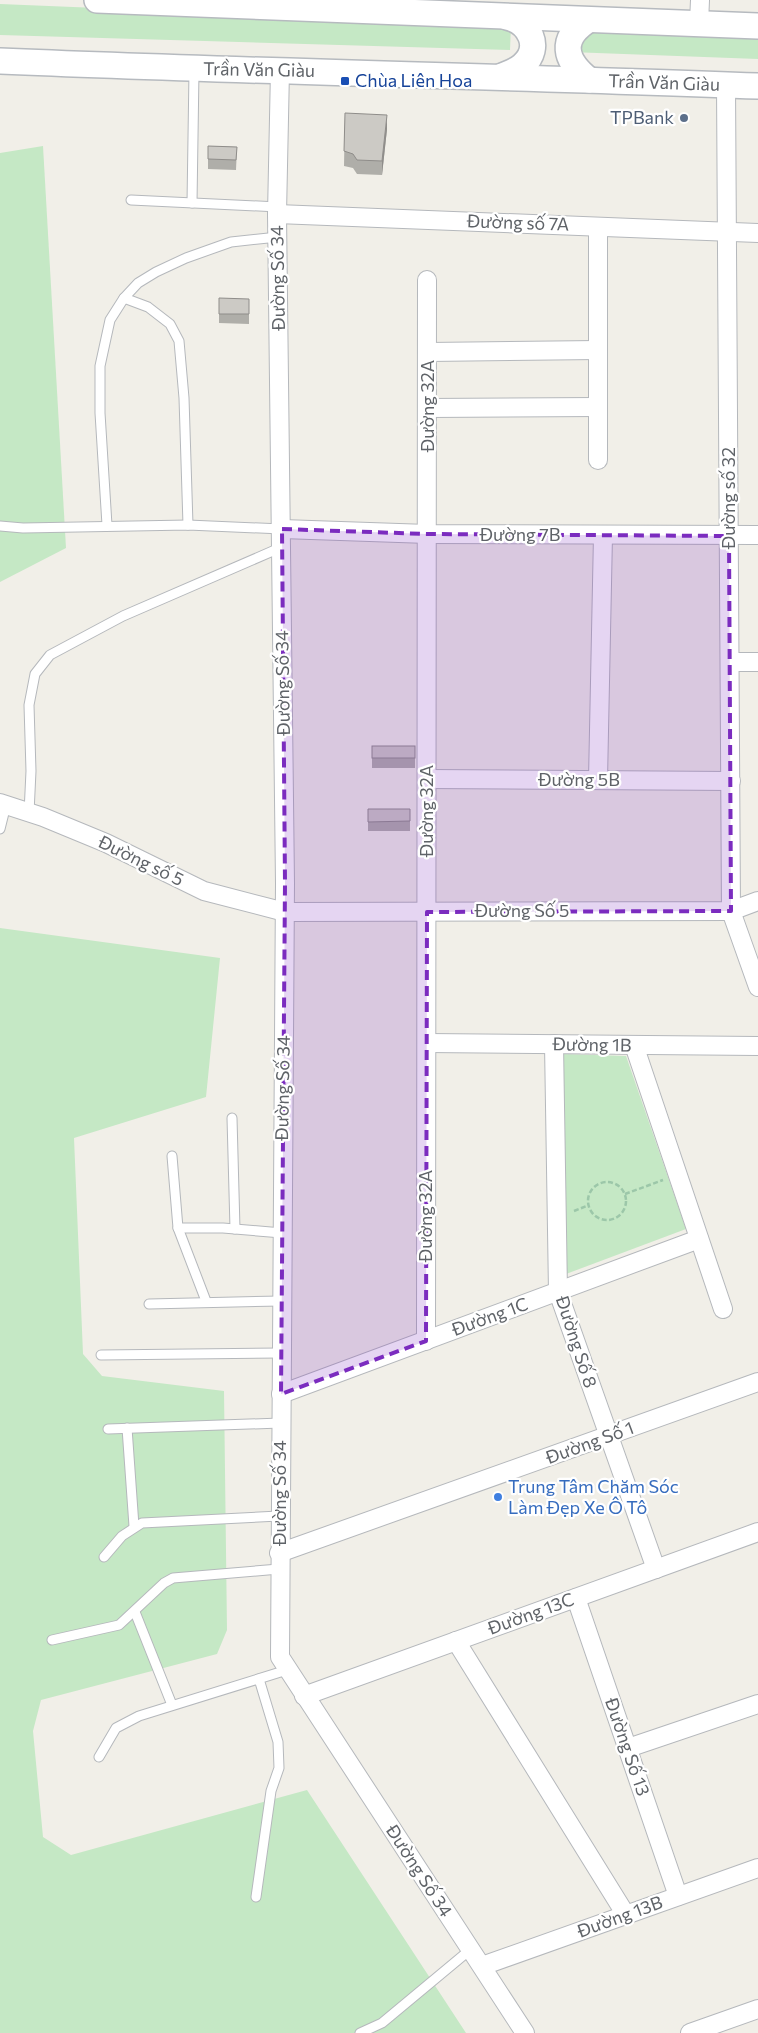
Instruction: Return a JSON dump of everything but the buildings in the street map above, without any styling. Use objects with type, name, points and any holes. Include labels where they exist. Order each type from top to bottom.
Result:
[{"type":"main road","points":[[97,0],[429,7],[507,17],[588,20],[700,12],[758,26]]},
{"type":"main road","points":[[502,76],[522,67],[528,60],[533,46],[528,30],[516,19],[507,17]]},
{"type":"main road","points":[[588,20],[573,32],[568,49],[572,64],[589,80]]},
{"type":"main road","name":"Trần Văn Giàu","points":[[0,61],[194,70],[280,70],[502,76],[758,86]]},
{"type":"street","name":"Đường Số 34","points":[[280,70],[278,237],[285,912],[278,1642],[280,1657],[287,1670],[526,2033]]},
{"type":"street","name":"Đường số 32","points":[[726,85],[731,911]]},
{"type":"street","name":"Đường số 7A","points":[[278,210],[598,227],[758,233]]},
{"type":"street","points":[[598,227],[598,460]]},
{"type":"street","name":"Đường 32A","points":[[426,1341],[427,280]]},
{"type":"street","points":[[428,352],[598,350]]},
{"type":"street","points":[[428,408],[598,408]]},
{"type":"street","name":"Đường 7B","points":[[282,529],[428,534],[758,535]]},
{"type":"street","points":[[598,780],[603,535]]},
{"type":"street","points":[[730,662],[758,662]]},
{"type":"street","name":"Đường 5B","points":[[427,779],[731,781]]},
{"type":"street","name":"Đường số 5","points":[[3,804],[106,842],[204,891],[285,912]]},
{"type":"street","name":"Đường Số 5","points":[[285,912],[731,911],[758,901]]},
{"type":"street","points":[[731,911],[758,987]]},
{"type":"street","name":"Đường 1B","points":[[426,1043],[758,1046]]},
{"type":"street","name":"Đường Số 8","points":[[554,1044],[558,1292],[656,1569]]},
{"type":"street","points":[[634,1045],[723,1309]]},
{"type":"street","name":"Đường 1C","points":[[281,1394],[699,1239]]},
{"type":"street","name":"Đường Số 1","points":[[279,1561],[608,1436],[758,1382]]},
{"type":"street","name":"Đường 13C","points":[[304,1696],[758,1532]]},
{"type":"street","name":"Đường Số 13","points":[[576,1598],[678,1896]]},
{"type":"street","points":[[456,1641],[626,1915]]},
{"type":"street","points":[[628,1748],[758,1704]]},
{"type":"street","name":"Đường 13B","points":[[482,1966],[758,1868]]},
{"type":"street","points":[[690,2033],[758,2008]]},
{"type":"lane","points":[[192,203],[194,70]]},
{"type":"lane","points":[[131,200],[278,210]]},
{"type":"lane","points":[[107,525],[100,366],[110,320],[124,298],[148,276],[186,258],[231,242],[278,237]]},
{"type":"lane","points":[[124,298],[148,307],[170,324],[179,340],[184,398],[188,525]]},
{"type":"lane","points":[[0,526],[23,528],[188,525],[282,529]]},
{"type":"lane","points":[[29,813],[31,771],[29,705],[35,674],[50,655],[123,616],[282,547]]},
{"type":"lane","points":[[0,829],[3,804]]},
{"type":"lane","points":[[232,1118],[235,1229]]},
{"type":"lane","points":[[172,1156],[178,1228],[206,1301]]},
{"type":"lane","points":[[178,1228],[235,1229],[282,1233]]},
{"type":"lane","points":[[149,1304],[206,1301],[281,1301]]},
{"type":"lane","points":[[100,1355],[281,1353]]},
{"type":"lane","points":[[108,1429],[280,1423]]},
{"type":"lane","points":[[127,1428],[134,1526]]},
{"type":"lane","points":[[104,1557],[122,1536],[134,1526],[142,1523],[279,1516]]},
{"type":"lane","points":[[52,1640],[119,1625],[164,1583],[173,1578],[279,1561]]},
{"type":"lane","points":[[134,1612],[172,1705]]},
{"type":"lane","points":[[99,1757],[116,1728],[139,1716],[287,1670]]},
{"type":"lane","points":[[256,1897],[272,1791],[279,1768],[278,1742],[259,1679]]},
{"type":"lane","points":[[360,2033],[382,2022],[471,1949]]},
{"type":"path","points":[[624,1194],[678,1174]]},
{"type":"path","points":[[610,1183],[616,1185],[624,1194],[625,1207],[612,1220],[600,1219],[591,1211],[588,1205],[590,1193],[598,1185],[610,1183]]},
{"type":"highlighted area","points":[[282,529],[428,534],[729,536],[731,911],[427,912],[426,1341],[281,1394],[285,883]]},
{"type":"green space","points":[[0,4],[511,25],[510,50],[0,35]]},
{"type":"green space","points":[[570,28],[758,35],[758,59],[570,52]]},
{"type":"green space","points":[[43,146],[66,548],[0,582],[0,153]]},
{"type":"green space","points":[[0,928],[220,958],[206,1097],[74,1138],[83,1354],[102,1376],[224,1391],[227,1630],[217,1654],[41,1700],[33,1731],[43,1837],[71,1855],[307,1790],[466,2033],[0,2033]]},
{"type":"green space","points":[[562,1054],[626,1056],[686,1229],[566,1274]]},
{"type":"place","name":"Chùa Liên Hoa","points":[[345,81]]},
{"type":"place","name":"TPBank","points":[[684,118]]},
{"type":"place","name":"Trung Tâm Chăm Sóc Làm Đẹp Xe Ô Tô","points":[[498,1497]]}]
